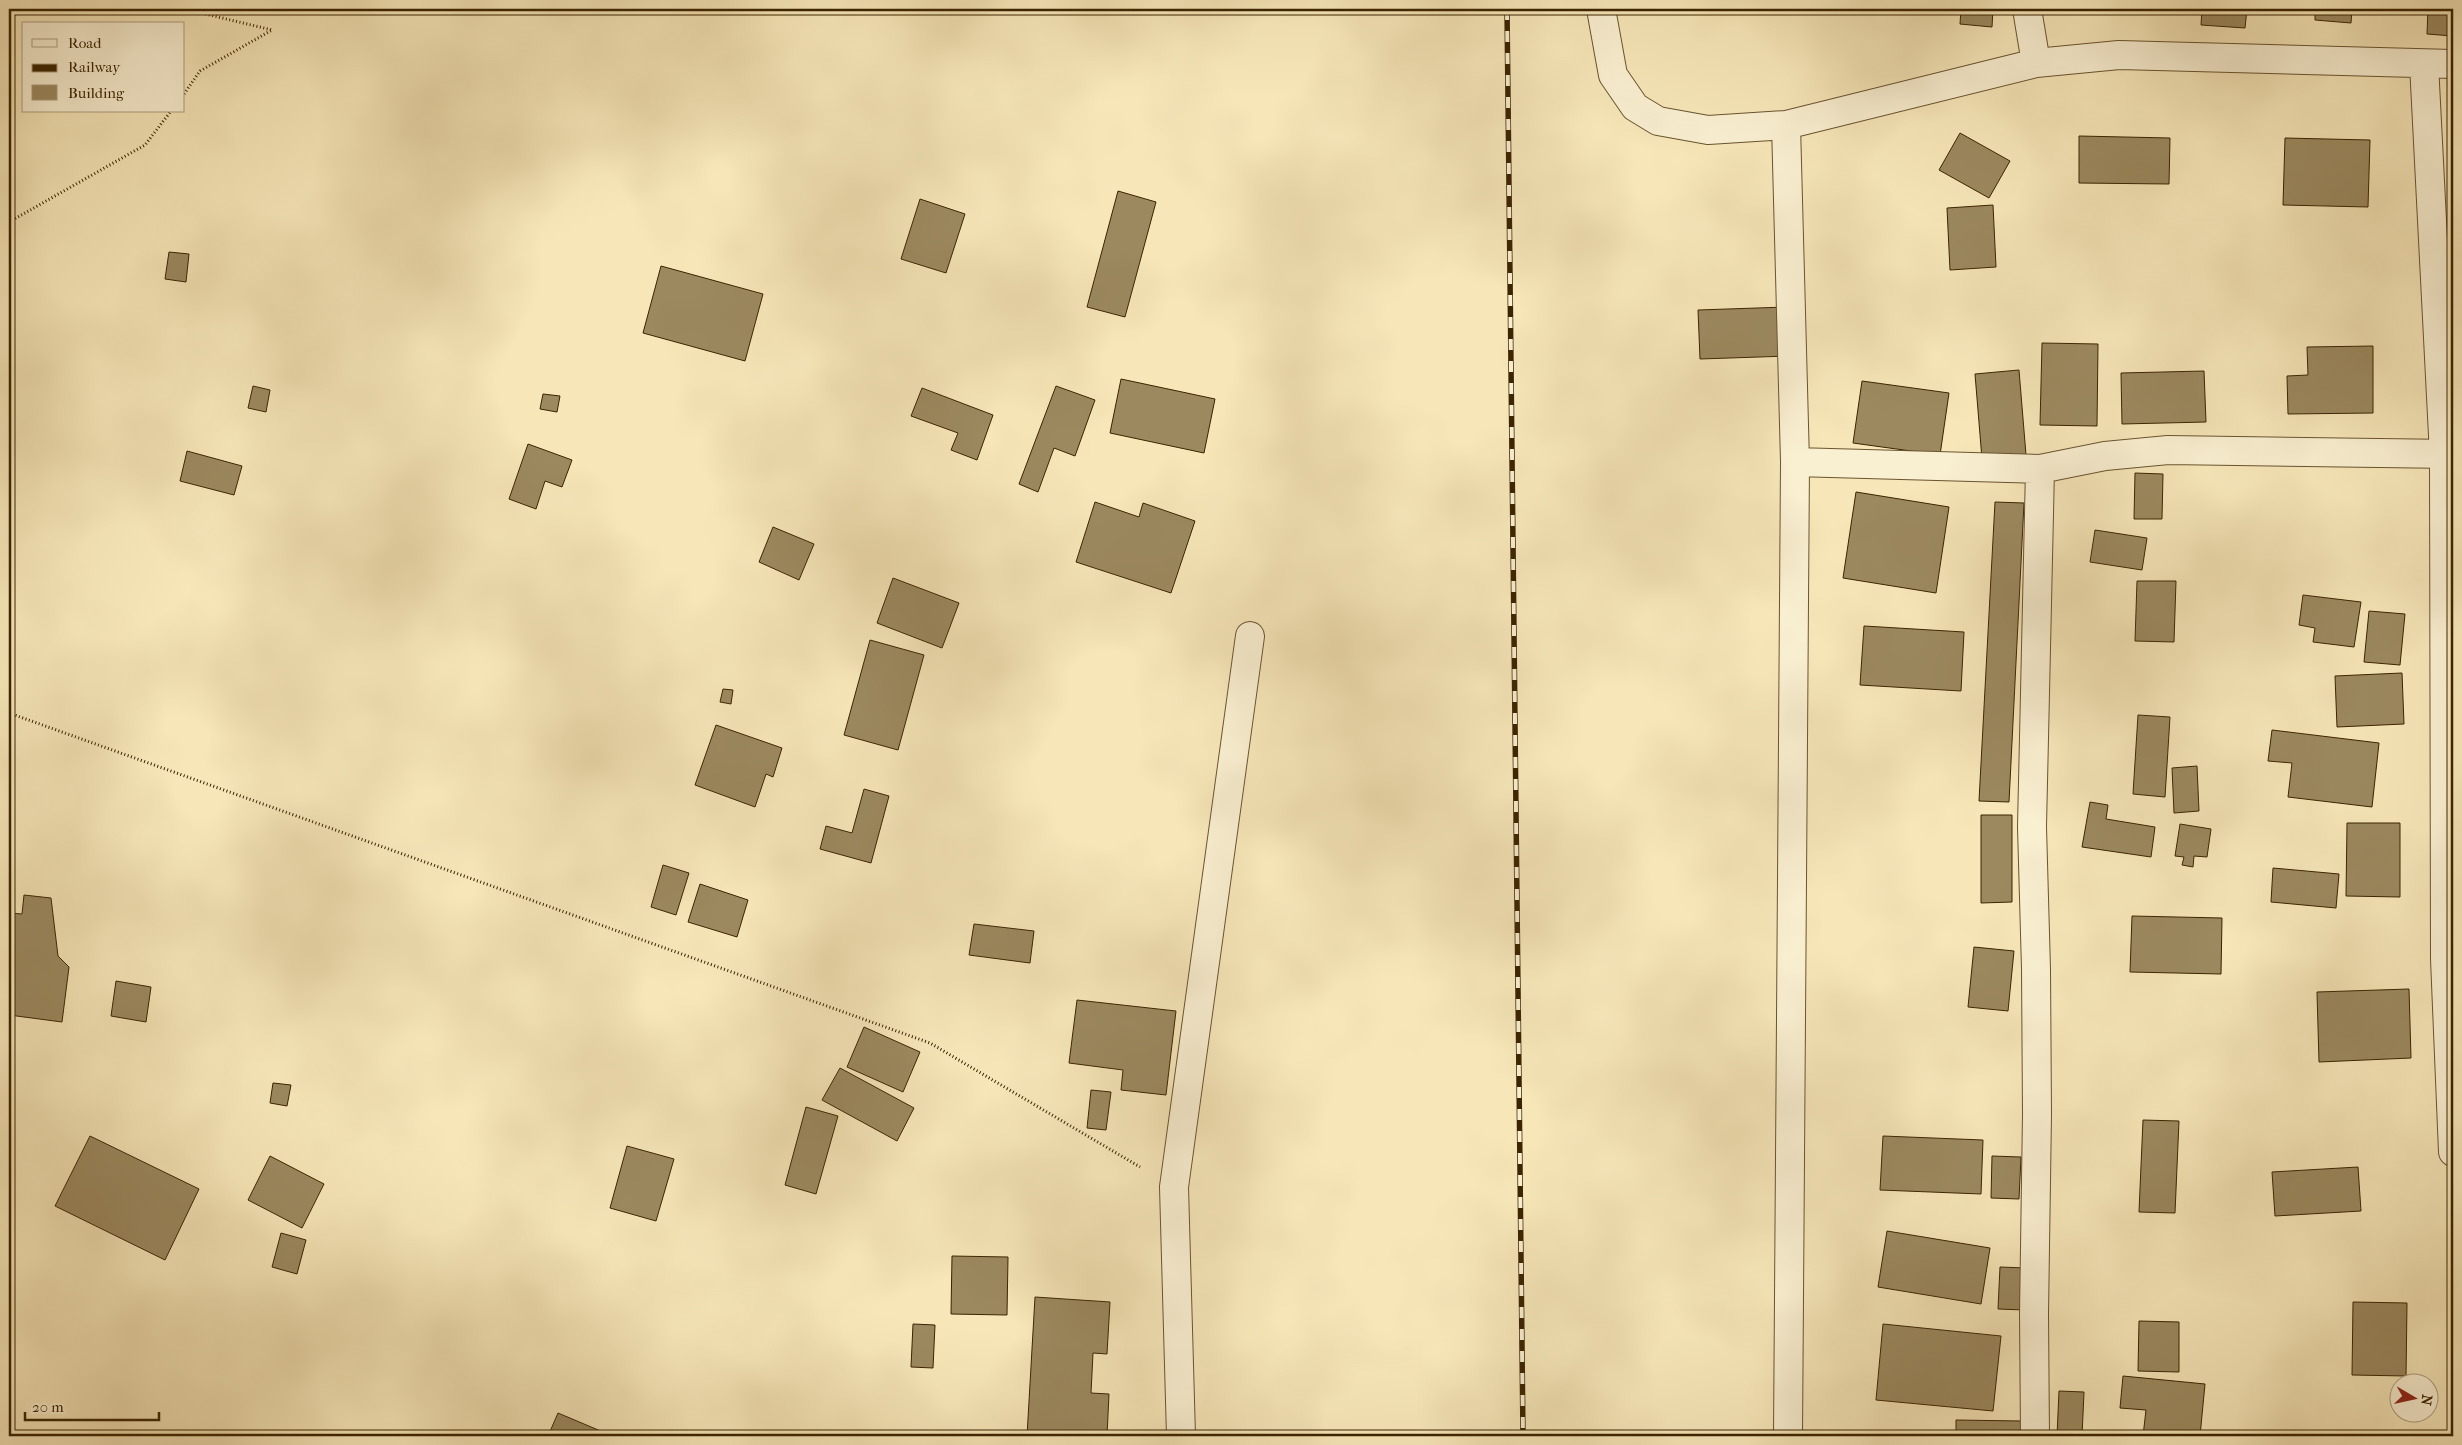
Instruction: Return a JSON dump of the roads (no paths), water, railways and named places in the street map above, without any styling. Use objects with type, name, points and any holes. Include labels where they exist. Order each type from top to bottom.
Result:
[{"type":"street","points":[[1601,9],[1612,75],[1635,107],[1658,121],[1708,130],[1786,125],[2036,63],[2119,55],[2453,64]]},
{"type":"street","points":[[2027,9],[2036,63]]},
{"type":"street","points":[[2424,64],[2449,455],[2445,959],[2453,1152]]},
{"type":"street","points":[[1786,125],[1795,462],[1788,1436]]},
{"type":"street","points":[[1795,462],[2040,469],[2104,456],[2168,450],[2259,450],[2449,455]]},
{"type":"street","points":[[2035,1436],[2034,1314],[2037,1104],[2032,827],[2040,469]]},
{"type":"street","points":[[1181,1436],[1174,1187],[1250,636]]},
{"type":"railway","points":[[1507,9],[1523,1436]]}]
